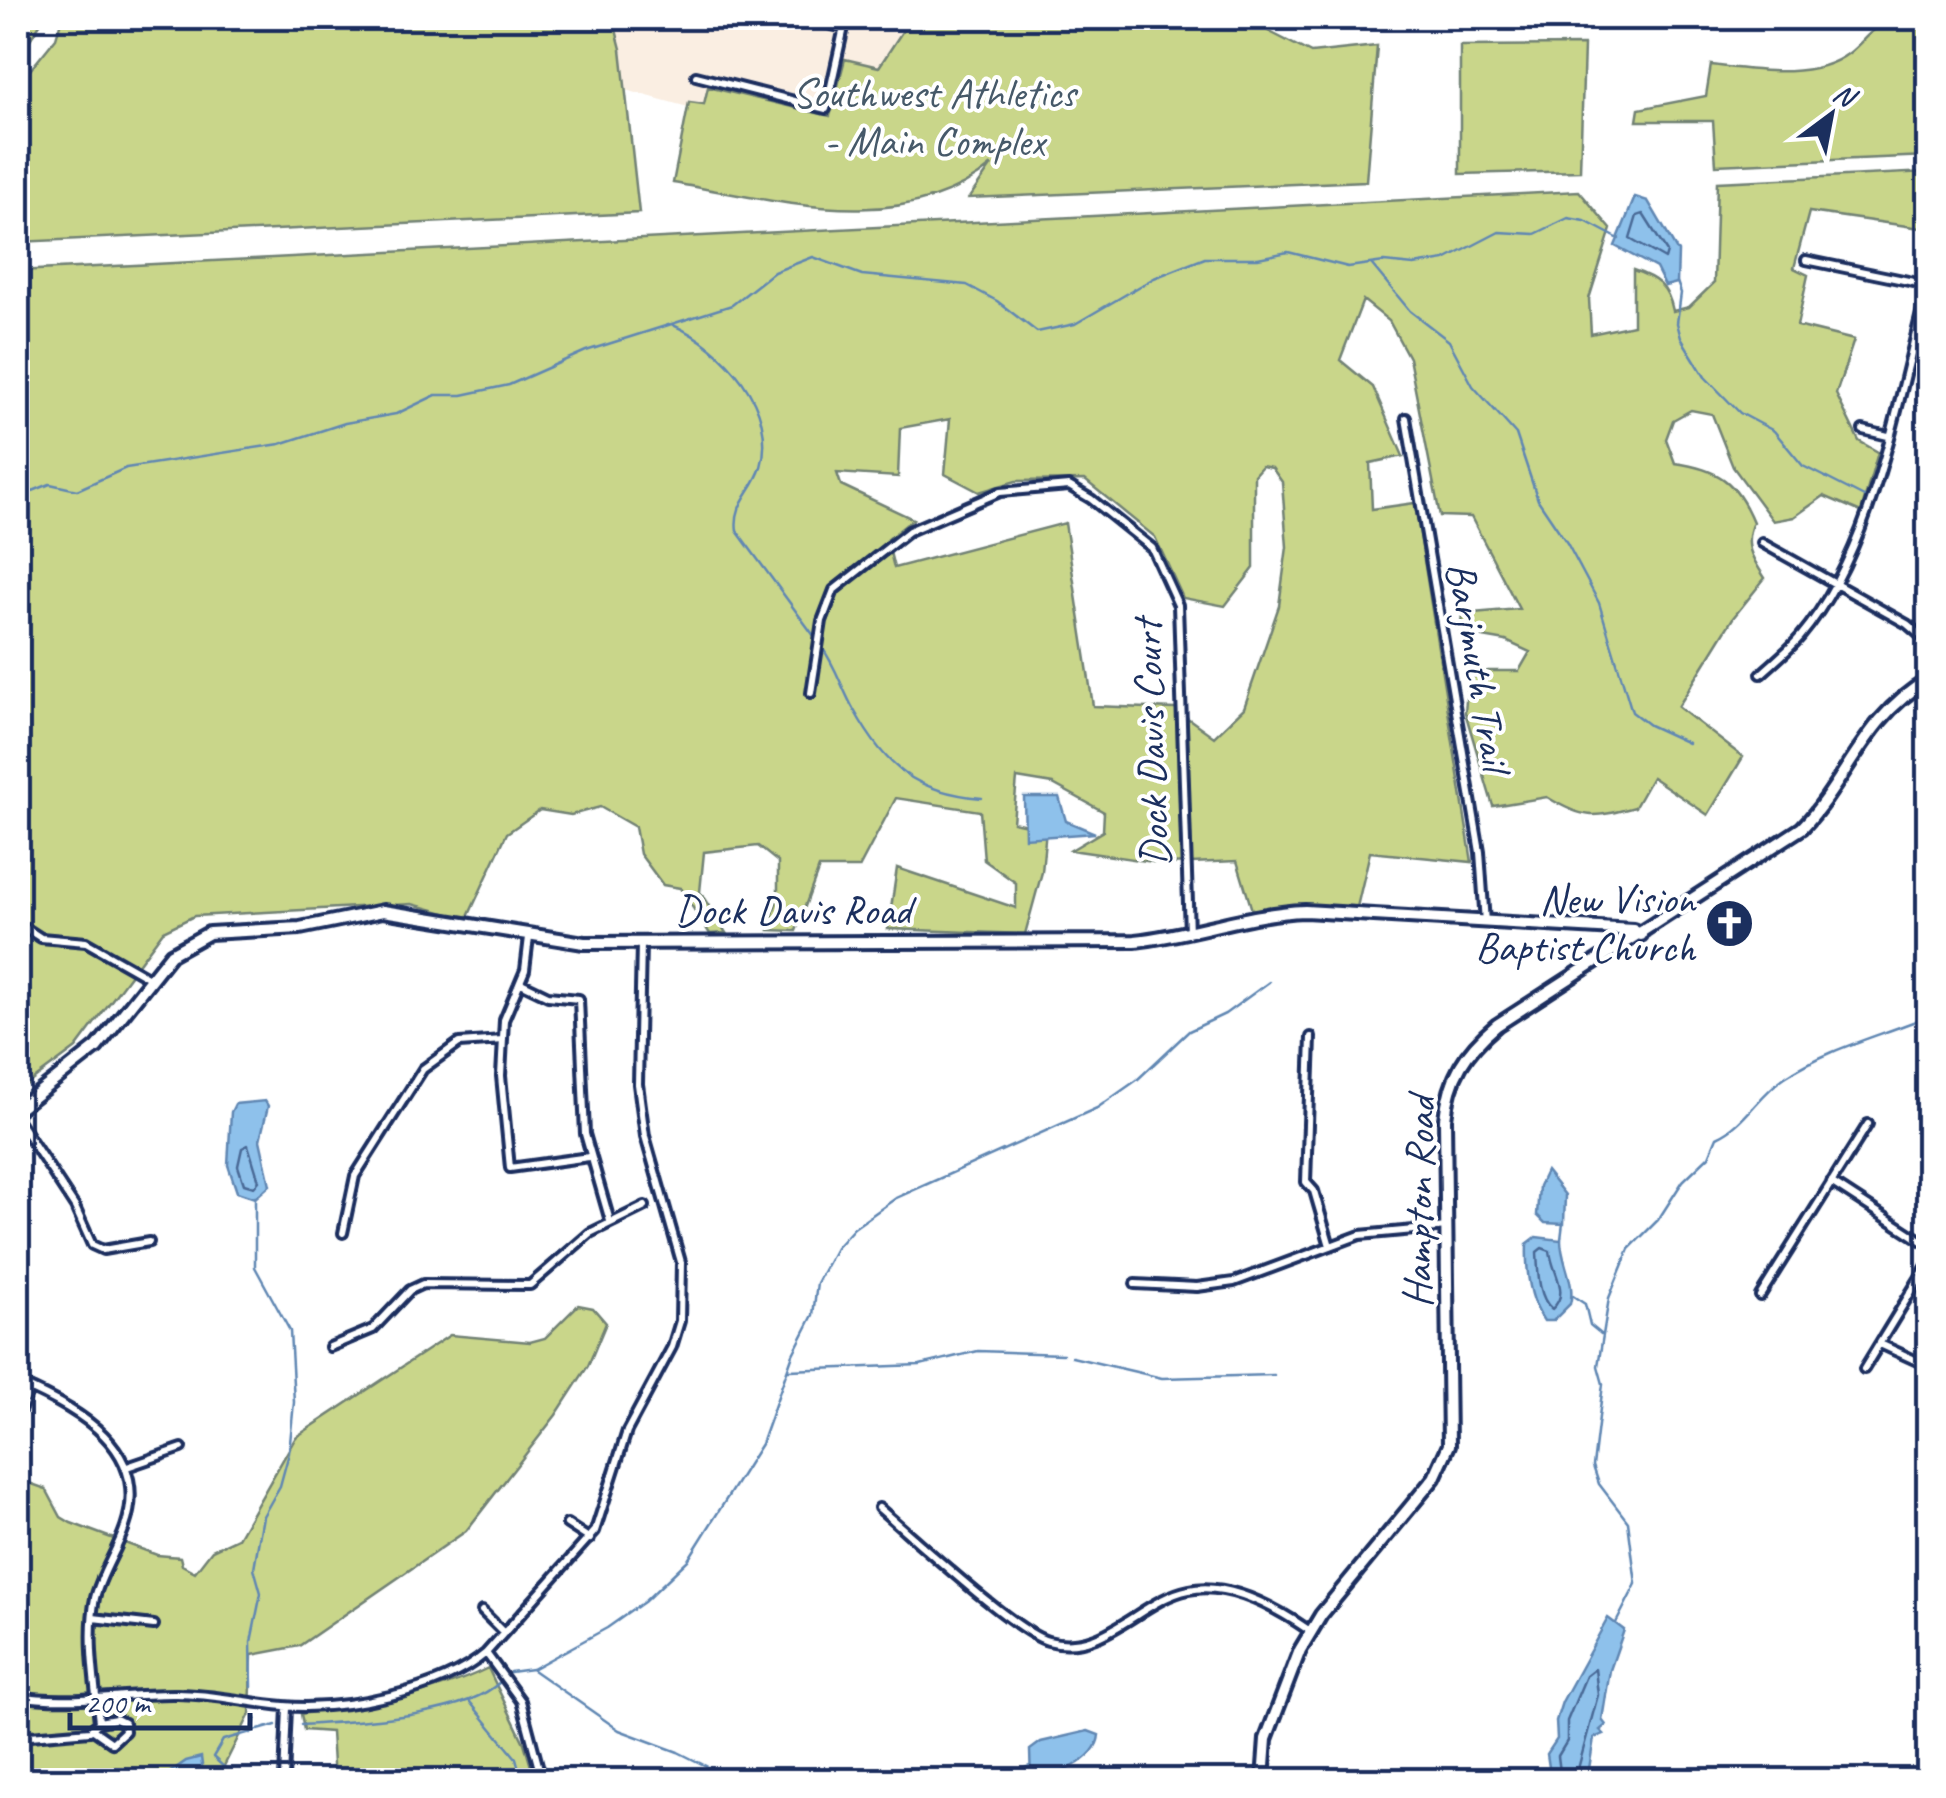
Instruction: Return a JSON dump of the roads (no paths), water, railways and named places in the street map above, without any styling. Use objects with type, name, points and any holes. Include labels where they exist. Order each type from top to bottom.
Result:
[{"type":"street","points":[[803,18],[844,28]]},
{"type":"street","points":[[696,76],[826,109],[846,18]]},
{"type":"street","points":[[1761,674],[1800,636],[1834,583],[1866,514],[1928,286],[1806,260]]},
{"type":"street","name":"Barjmuth Trail","points":[[1406,418],[1480,852],[1486,924]]},
{"type":"street","points":[[1863,430],[1888,436]]},
{"type":"street","name":"Dock Davis Court","points":[[812,693],[822,621],[834,590],[909,531],[1000,492],[1069,486],[1091,499],[1152,548],[1178,604],[1189,934]]},
{"type":"street","points":[[1762,543],[1907,624],[1928,642]]},
{"type":"street","name":"Hampton Road","points":[[1264,1780],[1266,1739],[1310,1631],[1434,1478],[1445,1458],[1452,1421],[1445,1118],[1447,1097],[1460,1062],[1497,1025],[1802,828],[1826,800],[1883,713],[1928,680]]},
{"type":"street","name":"Dock Davis Road","points":[[18,1109],[98,1047],[180,947],[209,932],[300,928],[372,911],[529,937],[641,944],[1135,941],[1189,934],[1265,912],[1633,930],[1641,935]]},
{"type":"street","points":[[18,923],[41,938],[86,942],[150,979]]},
{"type":"street","points":[[529,937],[520,983],[510,998],[503,1040],[502,1091],[510,1168],[589,1157]]},
{"type":"street","points":[[18,1696],[96,1699],[176,1694],[288,1707],[334,1704],[436,1684],[470,1667],[486,1653],[590,1539],[604,1511],[627,1431],[672,1347],[683,1305],[681,1262],[646,1136],[638,1084],[641,944]]},
{"type":"street","points":[[520,983],[548,996],[579,999],[589,1157],[610,1221]]},
{"type":"street","points":[[1311,1037],[1306,1182],[1314,1191],[1330,1246]]},
{"type":"street","points":[[343,1234],[355,1176],[423,1069],[459,1043],[503,1040]]},
{"type":"street","points":[[18,1120],[75,1207],[92,1245],[103,1250],[149,1242]]},
{"type":"street","points":[[1760,1296],[1868,1124]]},
{"type":"street","points":[[1831,1182],[1928,1245]]},
{"type":"street","points":[[330,1347],[374,1329],[410,1290],[423,1284],[530,1285],[610,1221],[645,1206]]},
{"type":"street","points":[[1134,1284],[1234,1282],[1360,1235],[1448,1227]]},
{"type":"street","points":[[1864,1369],[1928,1264]]},
{"type":"street","points":[[1880,1344],[1928,1366]]},
{"type":"street","points":[[18,1383],[81,1414],[108,1439],[126,1467],[128,1516],[96,1596],[95,1725],[18,1737]]},
{"type":"street","points":[[18,1416],[30,1388]]},
{"type":"street","points":[[126,1467],[182,1448]]},
{"type":"street","points":[[879,1508],[1046,1641],[1093,1641],[1156,1604],[1187,1590],[1210,1588],[1251,1599],[1310,1631]]},
{"type":"street","points":[[566,1524],[590,1539]]},
{"type":"street","points":[[482,1611],[504,1633]]},
{"type":"street","points":[[93,1618],[154,1625]]},
{"type":"street","points":[[486,1653],[521,1701],[542,1780]]},
{"type":"street","points":[[284,1780],[288,1707]]},
{"type":"water","points":[[1635,197],[1648,201],[1678,252],[1677,283],[1665,286],[1656,268],[1615,246]]},
{"type":"water","points":[[1024,797],[1059,797],[1066,821],[1095,833],[1025,838]]},
{"type":"water","points":[[265,1101],[268,1106],[260,1140],[270,1185],[255,1198],[237,1192],[228,1165],[231,1112],[235,1104]]},
{"type":"water","points":[[1546,1171],[1565,1195],[1564,1224],[1545,1223],[1537,1215],[1539,1186]]},
{"type":"water","points":[[1536,1237],[1561,1240],[1570,1280],[1570,1304],[1553,1321],[1544,1321],[1530,1284],[1527,1244]]},
{"type":"water","points":[[1608,1618],[1624,1630],[1610,1670],[1602,1720],[1606,1725],[1600,1730],[1604,1734],[1594,1738],[1588,1775],[1551,1780],[1547,1754],[1557,1739],[1556,1721],[1562,1702]]},
{"type":"water","points":[[1088,1731],[1099,1735],[1083,1760],[1062,1772],[1031,1780],[1030,1750],[1041,1742]]},
{"type":"water","points":[[201,1757],[203,1773],[215,1780],[159,1780],[186,1761]]},
{"type":"waterway","points":[[18,497],[50,484],[77,490],[126,468],[280,444],[345,423],[396,414],[436,395],[462,395],[509,385],[586,351],[732,305],[774,272],[813,257],[862,275],[967,285],[997,301],[1037,332],[1075,324],[1154,278],[1205,258],[1258,258],[1288,252],[1348,267],[1384,262],[1414,265],[1445,260],[1499,232],[1535,234],[1568,218],[1585,221],[1619,239]]},
{"type":"waterway","points":[[1372,265],[1410,311],[1449,341],[1473,386],[1516,434],[1538,500],[1567,543],[1599,603],[1632,712],[1649,725],[1688,743]]},
{"type":"waterway","points":[[1677,282],[1681,293],[1677,323],[1681,338],[1705,377],[1740,413],[1774,431],[1803,466],[1868,499]]},
{"type":"waterway","points":[[673,325],[711,348],[728,364],[754,402],[762,423],[764,445],[758,476],[738,512],[737,531],[817,640]]},
{"type":"waterway","points":[[821,646],[866,730],[891,762],[920,783],[982,798]]},
{"type":"waterway","points":[[510,1672],[532,1669],[607,1628],[644,1602],[688,1560],[761,1444],[793,1354],[813,1315],[817,1283],[836,1248],[854,1228],[896,1198],[1097,1108],[1137,1080],[1189,1031],[1225,1014],[1269,982]]},
{"type":"waterway","points":[[1616,1623],[1636,1584],[1628,1522],[1599,1484],[1593,1466],[1603,1384],[1598,1366],[1609,1298],[1629,1249],[1658,1220],[1683,1181],[1709,1156],[1717,1137],[1736,1125],[1775,1084],[1819,1058],[1928,1016]]},
{"type":"waterway","points":[[252,1687],[251,1642],[261,1593],[254,1568],[263,1516],[280,1486],[289,1453],[294,1402],[290,1331],[255,1267],[255,1197]]},
{"type":"waterway","points":[[1561,1239],[1563,1223]]},
{"type":"waterway","points":[[1573,1296],[1585,1304],[1590,1325],[1601,1334]]},
{"type":"waterway","points":[[789,1370],[920,1365],[978,1351],[1063,1354]]},
{"type":"waterway","points":[[1072,1357],[1162,1378],[1274,1375]]},
{"type":"waterway","points":[[533,1670],[619,1730],[678,1752],[734,1780]]},
{"type":"waterway","points":[[301,1725],[434,1710],[483,1694],[500,1682]]},
{"type":"waterway","points":[[470,1702],[516,1758],[522,1780]]},
{"type":"waterway","points":[[251,1733],[256,1718]]},
{"type":"waterway","points":[[216,1780],[226,1769],[213,1757],[223,1740],[276,1725]]},
{"type":"waterway","points":[[994,1780],[1030,1766]]},
{"type":"place","name":"New Vision Baptist Church","points":[[1730,923]]},
{"type":"park label","name":"Southwest Athletics - Main Complex","points":[[934,117]]}]
